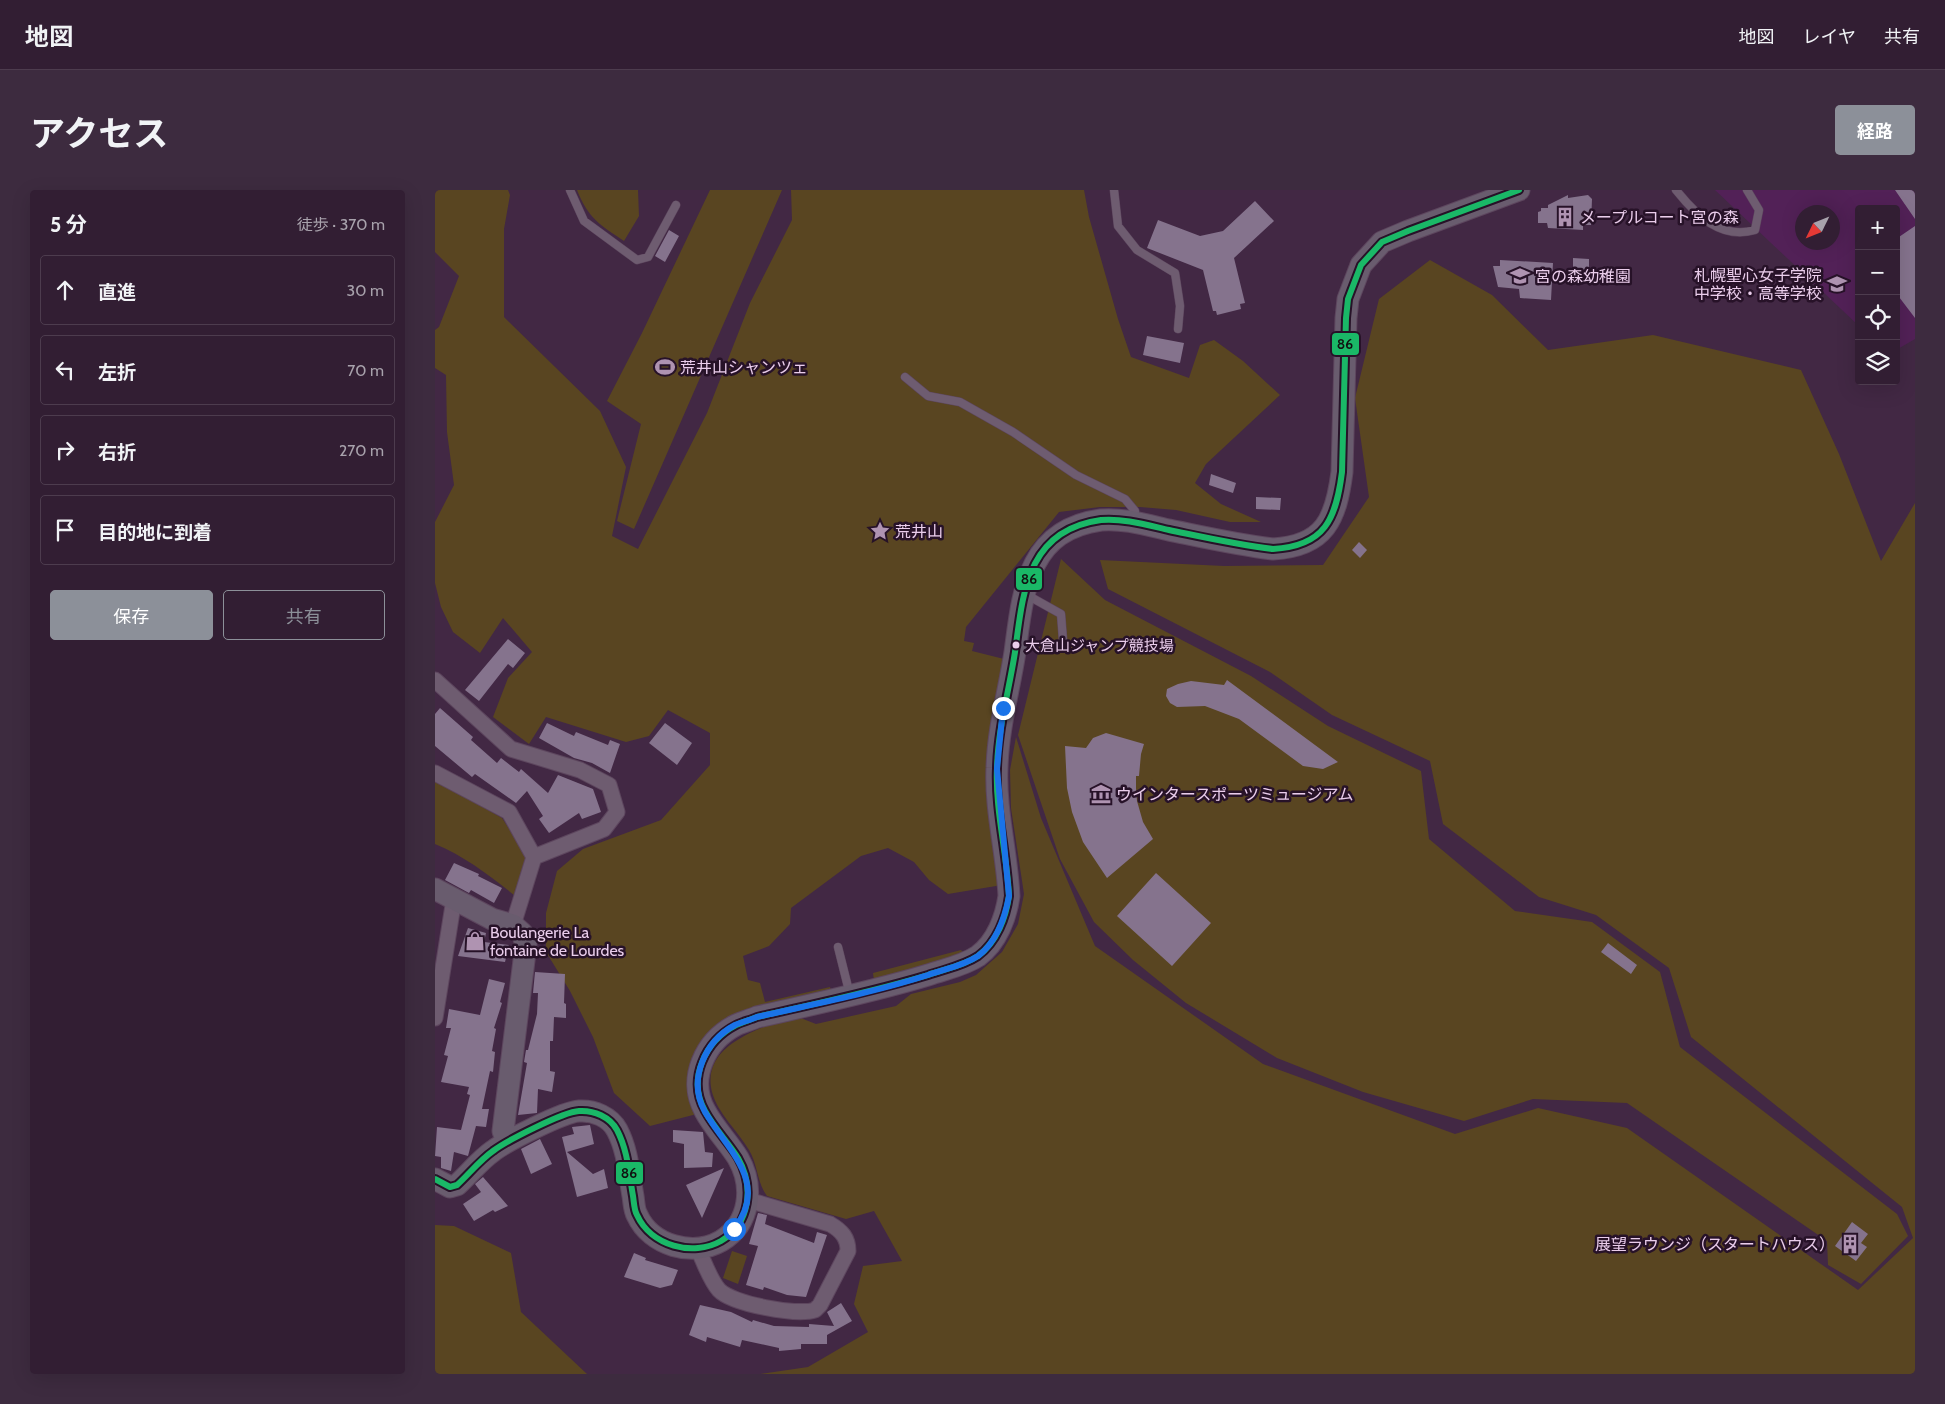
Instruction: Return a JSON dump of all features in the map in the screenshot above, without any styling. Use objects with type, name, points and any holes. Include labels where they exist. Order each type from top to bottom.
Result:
[{"type":"street","points":[[435,1179],[450,1187],[457,1185],[493,1151],[507,1142],[578,1111],[595,1112],[605,1117],[616,1128],[625,1147],[637,1215],[651,1232],[667,1244],[682,1249],[698,1249],[722,1240],[744,1216],[748,1200],[746,1177],[738,1158],[704,1110],[697,1083],[703,1058],[711,1044],[735,1025],[757,1017],[950,969],[979,955],[995,936],[1006,913],[1009,882],[997,769],[1003,708],[1015,653],[1023,592],[1035,561],[1050,543],[1067,530],[1103,520],[1134,523],[1273,549],[1304,544],[1317,536],[1328,524],[1335,511],[1339,494],[1342,472],[1346,318],[1348,299],[1361,265],[1383,242],[1408,230],[1496,200],[1519,190]]},
{"type":"street","points":[[435,680],[511,749],[580,770],[609,785],[617,812],[603,829],[534,857]]},
{"type":"street","points":[[435,773],[509,812],[534,857],[513,925]]},
{"type":"street","points":[[435,889],[492,919],[513,925],[522,933],[526,944],[503,1131],[507,1142]]},
{"type":"street","points":[[435,1018],[454,898]]},
{"type":"street","points":[[698,1249],[717,1288],[725,1295],[782,1312],[815,1310],[820,1305],[848,1252],[844,1236],[839,1229],[830,1224],[748,1200]]},
{"type":"lane","points":[[570,190],[584,221],[637,260],[648,257],[676,205]]},
{"type":"lane","points":[[1113,190],[1118,226],[1137,250],[1175,273],[1180,306],[1178,330]]},
{"type":"lane","points":[[1676,190],[1716,228],[1741,234],[1755,230],[1759,210],[1747,190]]},
{"type":"lane","points":[[905,377],[928,396],[960,402],[1013,432],[1076,475],[1125,499],[1135,511],[1134,523]]},
{"type":"lane","points":[[1023,592],[1061,614],[1063,640]]},
{"type":"lane","points":[[838,947],[850,995]]},
{"type":"shaded area","points":[[435,190],[508,190],[510,195],[504,229],[504,317],[600,411],[626,467],[612,536],[638,549],[707,413],[750,303],[792,220],[791,190],[1084,190],[1089,217],[1118,319],[1131,357],[1189,378],[1200,345],[1214,340],[1243,361],[1280,395],[1206,464],[1195,483],[1221,504],[1261,522],[1230,522],[1176,510],[1140,507],[1100,507],[1059,512],[966,627],[964,641],[974,643],[972,651],[1004,659],[1002,885],[948,894],[929,880],[914,862],[888,848],[861,856],[791,908],[790,924],[769,946],[743,956],[748,980],[760,983],[765,1002],[830,987],[832,993],[714,1031],[697,1114],[650,1126],[614,1093],[593,1037],[570,991],[546,952],[546,913],[557,871],[583,849],[661,820],[710,765],[710,733],[668,710],[649,736],[626,742],[546,717],[529,744],[493,717],[508,678],[532,652],[503,618],[480,653],[453,632],[441,607],[435,583],[435,522],[454,485],[447,432],[446,375],[435,368],[435,330],[439,327],[459,276],[435,252]]},
{"type":"shaded area","points":[[577,190],[638,190],[639,216],[624,241],[590,214]]},
{"type":"shaded area","name":"荒井山シャンツェ","points":[[710,190],[782,190],[634,529],[617,521],[641,424],[607,401],[642,333]]},
{"type":"shaded area","name":"札幌聖心女子学院 中学校・高等学校","points":[[1715,190],[1915,190],[1915,339],[1900,348],[1900,205],[1855,205],[1855,322]]},
{"type":"shaded area","points":[[1430,260],[1492,295],[1548,350],[1653,335],[1801,370],[1839,454],[1881,561],[1915,503],[1915,1374],[760,1374],[808,1367],[868,1332],[854,1304],[863,1266],[902,1261],[874,1211],[846,1219],[767,1196],[761,1185],[749,1150],[723,1115],[715,1100],[712,1092],[711,1075],[715,1062],[724,1050],[736,1041],[765,1026],[793,1015],[816,1024],[896,1006],[911,994],[960,982],[976,975],[1002,952],[1018,924],[1024,894],[1011,808],[1010,770],[1016,737],[1041,818],[1095,946],[1263,1064],[1455,1134],[1538,1108],[1627,1128],[1858,1290],[1913,1238],[1902,1207],[1691,1037],[1669,968],[1596,915],[1539,897],[1443,824],[1430,761],[1332,715],[1270,672],[1108,589],[1100,560],[1224,566],[1323,565],[1369,497],[1355,398],[1379,299]]},
{"type":"shaded area","name":"大倉山ジャンプ競技場","points":[[1061,559],[1105,600],[1251,676],[1328,726],[1421,771],[1429,839],[1515,911],[1592,922],[1660,972],[1680,1047],[1897,1214],[1908,1236],[1861,1284],[1828,1265],[1827,1241],[1627,1103],[1533,1099],[1464,1121],[1363,1092],[1277,1058],[1186,1003],[1133,960],[1094,922],[1060,859],[1018,735]]},
{"type":"shaded area","points":[[435,780],[502,818],[528,858],[514,895],[466,860],[435,844]]},
{"type":"shaded area","points":[[961,950],[966,956],[874,981],[873,973]]},
{"type":"shaded area","points":[[435,1225],[454,1226],[511,1253],[521,1312],[587,1374],[435,1374]]},
{"type":"shaded area","points":[[732,1251],[747,1256],[738,1284],[723,1278]]},
{"type":"building","points":[[1895,190],[1915,190],[1915,219]]},
{"type":"building","name":"メープルコート宮の森","points":[[1568,195],[1568,198],[1588,195],[1592,199],[1591,225],[1583,225],[1583,230],[1548,228],[1547,223],[1538,223],[1538,212],[1541,211],[1541,208],[1548,208],[1548,205]]},
{"type":"building","points":[[1255,201],[1274,221],[1234,258],[1245,303],[1240,304],[1241,309],[1217,315],[1216,311],[1213,311],[1203,270],[1147,248],[1158,220],[1200,236],[1223,231]]},
{"type":"building","points":[[1915,226],[1915,318],[1900,298],[1900,236]]},
{"type":"building","points":[[669,230],[679,236],[665,262],[655,256]]},
{"type":"building","points":[[1573,258],[1589,259],[1589,270],[1573,269]]},
{"type":"building","points":[[1500,260],[1553,263],[1551,300],[1520,298],[1519,289],[1498,287],[1493,266],[1500,266]]},
{"type":"building","points":[[1147,336],[1184,343],[1180,363],[1143,355]]},
{"type":"building","points":[[1211,474],[1236,483],[1233,493],[1209,485]]},
{"type":"building","points":[[1256,497],[1281,498],[1280,510],[1256,509]]},
{"type":"building","points":[[1359,542],[1367,550],[1360,558],[1352,550]]},
{"type":"building","points":[[508,639],[525,653],[513,668],[508,664],[479,701],[465,690]]},
{"type":"building","points":[[1227,680],[1338,762],[1323,769],[1303,766],[1239,719],[1205,706],[1177,707],[1170,703],[1166,696],[1167,689],[1178,684],[1191,681],[1224,685]]},
{"type":"building","points":[[440,708],[473,737],[471,740],[497,763],[501,758],[519,772],[521,769],[548,793],[558,775],[593,789],[601,812],[582,819],[579,813],[549,833],[539,819],[543,816],[527,791],[516,803],[475,774],[472,777],[435,746],[435,714]]},
{"type":"building","points":[[547,723],[574,736],[576,732],[608,745],[610,740],[620,744],[610,773],[592,763],[574,758],[539,738]]},
{"type":"building","points":[[665,723],[692,743],[677,765],[649,743]]},
{"type":"building","points":[[1106,733],[1144,744],[1139,776],[1136,776],[1137,801],[1143,822],[1153,839],[1107,878],[1083,842],[1072,812],[1067,788],[1065,746],[1086,748],[1093,738]]},
{"type":"building","points":[[454,863],[479,874],[478,876],[502,888],[494,903],[471,890],[469,893],[445,880]]},
{"type":"building","points":[[1156,873],[1211,923],[1172,966],[1117,916]]},
{"type":"building","points":[[468,928],[486,933],[484,942],[509,945],[505,962],[458,956]]},
{"type":"building","points":[[1608,943],[1637,965],[1631,974],[1601,952]]},
{"type":"building","points":[[535,972],[565,974],[564,1003],[566,1004],[566,1018],[554,1017],[553,1041],[550,1041],[550,1071],[555,1072],[552,1092],[538,1089],[537,1113],[518,1115],[527,1063],[524,1062],[526,1050],[528,1050],[537,1014],[538,993],[533,993]]},
{"type":"building","points":[[489,979],[505,983],[500,1002],[502,1003],[494,1028],[496,1029],[492,1051],[495,1052],[493,1072],[490,1071],[482,1109],[489,1109],[486,1127],[476,1126],[468,1156],[454,1152],[451,1171],[441,1168],[441,1157],[435,1156],[437,1127],[461,1130],[470,1095],[467,1094],[469,1087],[441,1082],[448,1056],[444,1055],[451,1028],[446,1028],[449,1009],[480,1015]]},
{"type":"building","points":[[590,1125],[594,1144],[567,1152],[593,1174],[604,1169],[608,1188],[577,1197],[562,1137],[574,1134],[572,1127]]},
{"type":"building","points":[[673,1130],[703,1132],[705,1152],[713,1153],[712,1167],[684,1168],[684,1144],[673,1142]]},
{"type":"building","points":[[540,1139],[552,1164],[531,1174],[521,1149]]},
{"type":"building","points":[[724,1168],[702,1218],[686,1185]]},
{"type":"building","points":[[483,1177],[508,1206],[495,1212],[493,1210],[474,1221],[463,1204],[481,1192],[475,1184]]},
{"type":"building","points":[[758,1213],[767,1215],[765,1224],[814,1243],[817,1232],[827,1235],[806,1297],[787,1295],[764,1287],[763,1290],[746,1285],[758,1246],[749,1244]]},
{"type":"building","name":"展望ラウンジ（スタートハウス）","points":[[1852,1222],[1868,1234],[1861,1243],[1867,1247],[1856,1261],[1835,1246]]},
{"type":"building","points":[[634,1253],[646,1258],[645,1260],[678,1270],[672,1285],[660,1288],[624,1277]]},
{"type":"building","points":[[841,1303],[852,1321],[827,1335],[827,1344],[801,1344],[801,1349],[779,1351],[779,1348],[742,1340],[740,1347],[707,1337],[706,1342],[689,1335],[700,1305],[731,1312],[752,1322],[753,1320],[774,1326],[809,1327],[809,1324],[834,1326],[827,1312]]},
{"type":"transit line","name":"86","points":[[435,1179],[450,1187],[457,1185],[479,1163],[500,1146],[561,1116],[579,1111],[590,1112],[606,1118],[617,1130],[626,1154],[635,1211],[643,1226],[652,1234],[674,1246],[698,1248],[710,1246],[721,1241],[731,1233],[739,1224],[744,1214],[748,1192],[746,1180],[738,1158],[705,1111],[700,1099],[698,1086],[702,1062],[716,1041],[736,1025],[757,1017],[886,987],[960,965],[978,956],[985,950],[999,929],[1006,912],[1009,896],[999,816],[997,784],[999,738],[1015,652],[1021,607],[1033,567],[1043,550],[1057,536],[1076,526],[1101,520],[1135,522],[1221,541],[1273,549],[1291,547],[1316,536],[1325,527],[1331,516],[1336,503],[1342,472],[1346,318],[1348,299],[1361,265],[1382,242],[1519,190]]},
{"type":"place","name":"メープルコート宮の森","points":[[1565,217]]},
{"type":"place","name":"宮の森幼稚園","points":[[1520,276]]},
{"type":"place","name":"札幌聖心女子学院 中学校・高等学校","points":[[1837,284]]},
{"type":"place","name":"荒井山シャンツェ","points":[[665,367]]},
{"type":"place","name":"荒井山","points":[[880,531]]},
{"type":"place","name":"大倉山ジャンプ競技場","points":[[1016,645]]},
{"type":"place","name":"ウインタースポーツミュージアム","points":[[1101,794]]},
{"type":"place","name":"Boulangerie La fontaine de Lourdes","points":[[475,941]]},
{"type":"place","name":"展望ラウンジ（スタートハウス）","points":[[1850,1244]]},
{"type":"route","points":[[734,1229],[744,1216],[748,1200],[746,1177],[738,1158],[704,1110],[697,1083],[703,1058],[711,1044],[735,1025],[757,1017],[905,982],[950,969],[979,955],[990,943],[1006,913],[1009,896],[997,769],[1003,708]]}]
